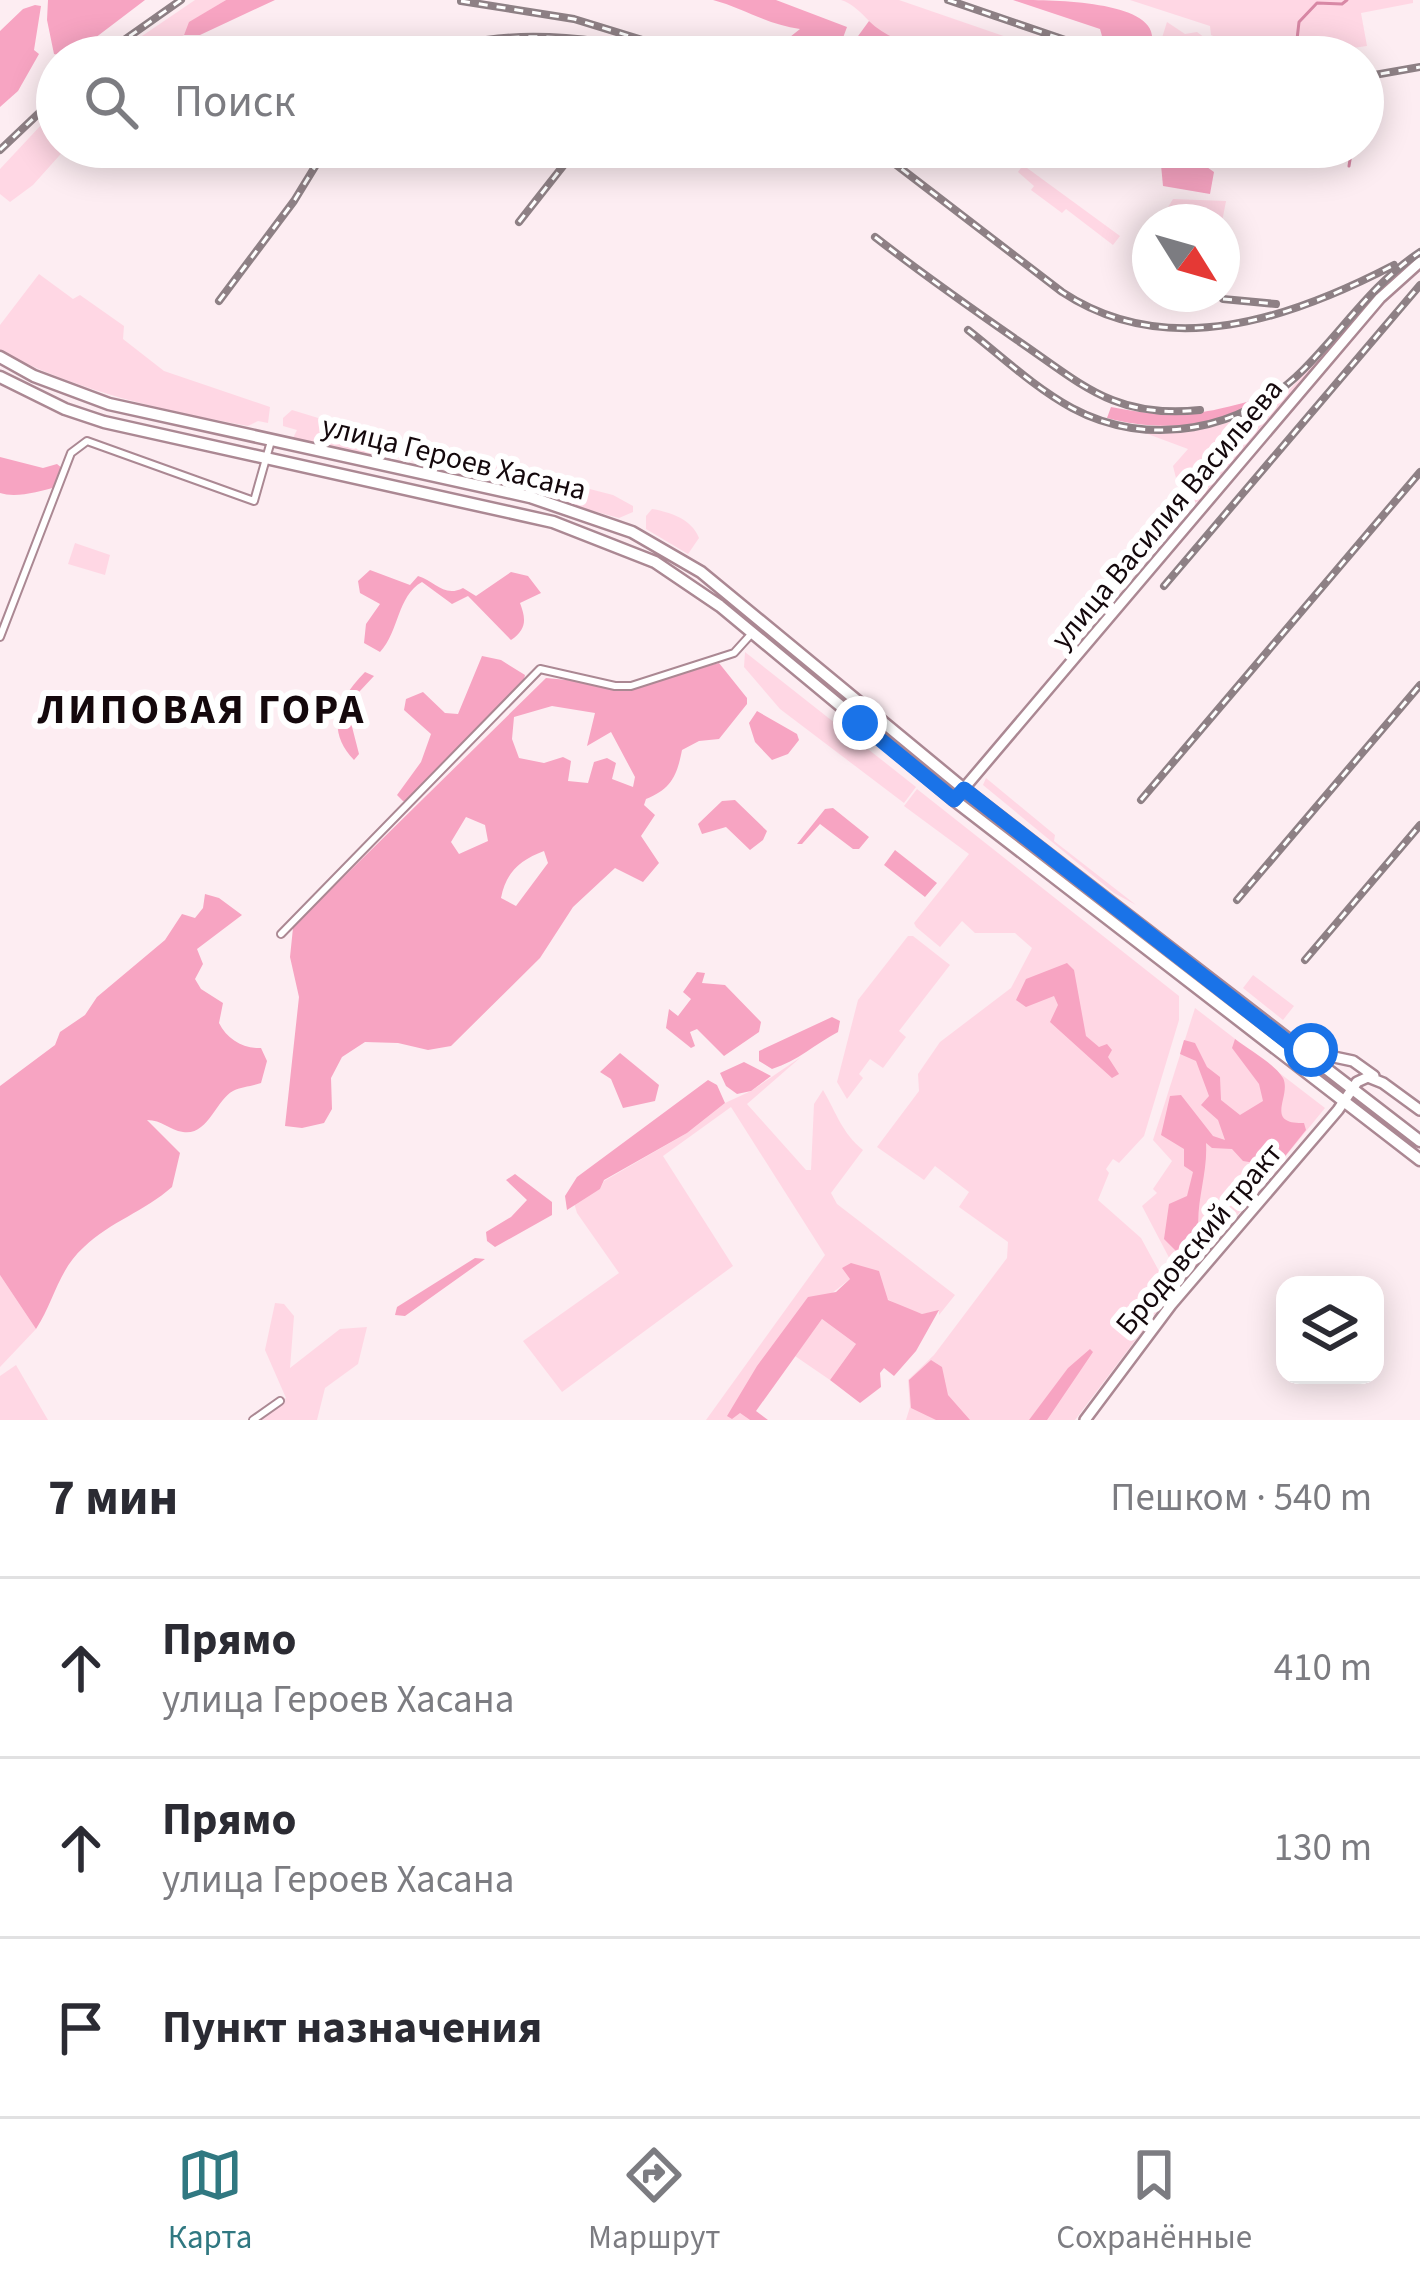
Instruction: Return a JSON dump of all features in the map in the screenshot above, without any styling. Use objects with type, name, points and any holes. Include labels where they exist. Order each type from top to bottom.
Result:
[{"type":"main road","name":"улица Василия Васильева","points":[[954,800],[1380,298],[1420,262]]},
{"type":"main road","name":"улица Героев Хасана","points":[[0,357],[34,376],[109,404],[561,506],[665,548],[757,615],[964,789],[1420,1141]]},
{"type":"main road","name":"улица Героев Хасана","points":[[0,377],[104,422],[581,530],[682,578],[954,800],[1420,1160]]},
{"type":"main road","points":[[1298,1050],[1353,1061],[1420,1110]]},
{"type":"main road","points":[[1351,1090],[1362,1078],[1383,1083]]},
{"type":"main road","name":"Бродовский тракт","points":[[1085,1420],[1171,1305],[1351,1090]]},
{"type":"street","points":[[0,637],[71,453],[80,443],[88,441],[254,501],[272,439]]},
{"type":"street","points":[[281,934],[540,669],[632,686],[734,653],[753,632]]},
{"type":"street","points":[[253,1420],[280,1401]]},
{"type":"shaded area","points":[[48,0],[145,0],[98,36],[50,36]]},
{"type":"shaded area","points":[[195,0],[226,0],[190,22],[182,36],[142,36]]},
{"type":"shaded area","points":[[226,0],[275,0],[200,35],[184,35],[189,22]]},
{"type":"shaded area","points":[[713,0],[776,0],[847,27],[844,36],[791,36],[800,29]]},
{"type":"shaded area","points":[[841,0],[899,0],[1003,36],[890,36]]},
{"type":"shaded area","points":[[1013,0],[1076,2],[1121,10],[1139,18],[1151,36],[1102,36],[1100,29]]},
{"type":"shaded area","points":[[1130,0],[1413,0],[1361,13],[1365,36],[1213,36],[1210,26]]},
{"type":"shaded area","points":[[41,6],[36,59],[18,91],[0,107],[0,31],[23,9]]},
{"type":"shaded area","points":[[869,21],[891,36],[858,36]]},
{"type":"shaded area","points":[[1167,22],[1185,34],[1202,36],[1163,36]]},
{"type":"shaded area","points":[[36,130],[36,168],[48,168],[33,185],[10,202],[0,194],[0,169]]},
{"type":"shaded area","points":[[1027,168],[1120,236],[1113,245],[1066,209],[1062,213],[1031,190],[1034,186],[1018,172]]},
{"type":"shaded area","points":[[1161,168],[1214,172],[1210,194],[1163,186]]},
{"type":"shaded area","points":[[1173,199],[1226,201],[1225,204],[1170,204]]},
{"type":"shaded area","points":[[39,274],[124,326],[123,339],[164,371],[270,407],[268,423],[248,426],[121,398],[0,351],[0,325]]},
{"type":"shaded area","points":[[1328,349],[1218,483],[1194,503],[1190,490],[1201,470],[1252,429]]},
{"type":"shaded area","points":[[1285,391],[1231,447],[1176,478],[1173,466],[1188,449],[1145,433],[1219,425],[1254,412]]},
{"type":"shaded area","points":[[1261,398],[1227,416],[1187,425],[1107,418],[1111,407],[1187,414]]},
{"type":"shaded area","points":[[292,410],[351,428],[382,458],[293,438],[297,430],[283,426],[283,418]]},
{"type":"shaded area","points":[[369,435],[613,495],[633,506],[633,512],[619,518],[479,480],[454,466],[394,453]]},
{"type":"shaded area","points":[[0,457],[43,468],[57,464],[63,469],[55,487],[28,494],[0,493]]},
{"type":"shaded area","points":[[652,509],[680,517],[696,531],[699,538],[688,554],[646,529],[646,516]]},
{"type":"shaded area","points":[[75,543],[110,555],[105,575],[68,564]]},
{"type":"shaded area","points":[[370,570],[410,585],[418,576],[445,590],[463,588],[476,596],[511,572],[528,576],[541,593],[520,603],[524,623],[511,640],[468,596],[452,604],[422,582],[408,596],[380,652],[364,643],[366,624],[380,604],[360,593],[358,581]]},
{"type":"shaded area","points":[[745,652],[916,787],[904,803],[780,709],[744,667]]},
{"type":"shaded area","points":[[482,656],[501,660],[525,675],[523,684],[403,801],[397,795],[421,762],[431,734],[404,710],[406,699],[423,692],[445,713],[458,714]]},
{"type":"shaded area","points":[[719,663],[747,698],[719,739],[699,741],[682,750],[672,780],[646,799],[644,805],[655,815],[641,836],[659,863],[643,882],[615,868],[573,907],[540,958],[451,1046],[428,1050],[365,1042],[342,1057],[331,1078],[332,1109],[324,1123],[285,1126],[299,997],[290,957],[293,928],[546,678],[631,686]],"holes":[[[552,706],[595,713],[587,746],[611,732],[635,777],[633,787],[612,779],[616,763],[607,758],[594,762],[588,783],[568,781],[571,761],[563,757],[544,763],[519,758],[512,739],[514,717]],[[466,817],[485,825],[488,841],[459,854],[451,842]],[[544,851],[548,863],[516,906],[501,898],[510,874]]]},
{"type":"shaded area","points":[[365,672],[374,676],[359,692],[349,715],[359,754],[354,760],[340,737],[338,715]]},
{"type":"shaded area","points":[[757,711],[797,734],[799,740],[788,754],[772,760],[755,742],[749,723]]},
{"type":"shaded area","points":[[986,778],[1055,835],[1054,841],[1136,905],[1114,893],[983,785]]},
{"type":"shaded area","points":[[917,789],[1179,996],[1179,1020],[1144,1136],[1119,1163],[1113,1159],[1098,1200],[1141,1238],[1171,1293],[1075,1420],[906,1420],[908,1380],[934,1355],[1007,1258],[1008,1242],[959,1207],[969,1192],[935,1166],[924,1180],[877,1147],[919,1091],[918,1074],[940,1042],[1011,988],[1032,948],[1015,933],[975,933],[962,921],[940,947],[916,927],[914,923],[969,854],[904,806]]},
{"type":"shaded area","points":[[735,800],[767,831],[750,850],[726,827],[702,834],[698,824],[722,801]]},
{"type":"shaded area","points":[[833,808],[869,837],[859,849],[820,824],[797,844],[825,809]]},
{"type":"shaded area","points":[[895,850],[937,883],[925,897],[884,865]]},
{"type":"shaded area","points":[[205,894],[242,915],[197,949],[203,964],[195,979],[201,989],[223,1003],[219,1023],[226,1034],[242,1045],[261,1048],[267,1061],[261,1083],[233,1091],[192,1132],[147,1120],[180,1153],[172,1187],[105,1230],[75,1256],[36,1329],[0,1275],[0,1086],[55,1045],[60,1032],[85,1015],[97,997],[165,940],[182,914],[195,918]]},
{"type":"shaded area","points":[[908,936],[950,965],[899,1031],[906,1037],[883,1068],[870,1059],[847,1099],[837,1082],[858,1000]]},
{"type":"shaded area","points":[[1067,963],[1074,970],[1086,1036],[1112,1050],[1108,1057],[1119,1074],[1112,1078],[1050,1022],[1058,1005],[1054,996],[1026,1007],[1016,1000],[1026,979]]},
{"type":"shaded area","points":[[697,972],[705,973],[702,983],[725,985],[761,1022],[759,1032],[724,1056],[697,1029],[690,1032],[695,1046],[691,1048],[666,1028],[669,1009],[678,1016],[691,999],[683,992]]},
{"type":"shaded area","points":[[1253,975],[1294,1006],[1283,1020],[1243,988]]},
{"type":"shaded area","points":[[1195,1008],[1325,1108],[1186,1278],[1176,1271],[1142,1206],[1157,1193],[1153,1189],[1172,1161],[1153,1140]]},
{"type":"shaded area","points":[[832,1017],[840,1021],[838,1032],[798,1057],[772,1069],[759,1061],[759,1051]]},
{"type":"shaded area","points":[[1235,1039],[1279,1072],[1285,1085],[1282,1114],[1292,1122],[1304,1123],[1306,1130],[1282,1160],[1272,1160],[1264,1153],[1255,1163],[1243,1161],[1232,1149],[1206,1143],[1199,1234],[1178,1253],[1164,1239],[1169,1204],[1187,1196],[1193,1172],[1184,1166],[1184,1149],[1161,1135],[1170,1096],[1181,1095],[1213,1136],[1225,1140],[1218,1120],[1201,1105],[1209,1096],[1196,1061],[1180,1054],[1184,1040],[1195,1043],[1207,1067],[1220,1077],[1221,1100],[1240,1115],[1263,1101],[1259,1084],[1232,1048]]},
{"type":"shaded area","points":[[620,1053],[659,1085],[655,1101],[623,1108],[611,1079],[600,1072]]},
{"type":"shaded area","points":[[801,1057],[747,1104],[811,1170],[814,1104],[823,1090],[845,1130],[863,1150],[831,1193],[837,1204],[955,1295],[939,1315],[939,1311],[922,1314],[850,1279],[831,1294],[740,1413],[750,1420],[706,1420],[825,1255],[731,1107],[663,1156],[733,1266],[562,1392],[523,1341],[619,1273],[574,1203]]},
{"type":"shaded area","points":[[744,1062],[771,1076],[751,1091],[737,1094],[720,1073]]},
{"type":"shaded area","points":[[708,1080],[717,1085],[725,1103],[687,1133],[604,1180],[600,1189],[567,1210],[565,1196],[577,1177]]},
{"type":"shaded area","points":[[515,1174],[552,1202],[552,1215],[495,1247],[487,1241],[486,1232],[527,1200],[506,1180]]},
{"type":"shaded area","points":[[475,1258],[485,1259],[405,1316],[395,1315],[397,1307]]},
{"type":"shaded area","points":[[851,1263],[879,1271],[888,1300],[922,1314],[939,1310],[916,1351],[894,1376],[884,1368],[881,1387],[860,1403],[830,1380],[856,1344],[822,1319],[756,1411],[768,1420],[750,1420],[740,1413],[732,1419],[727,1416],[808,1297],[836,1292],[850,1279],[842,1268]]},
{"type":"shaded area","points":[[0,1275],[36,1329],[0,1367]]},
{"type":"shaded area","points":[[275,1303],[284,1304],[294,1316],[290,1368],[340,1329],[367,1327],[358,1364],[325,1388],[317,1420],[258,1420],[286,1398],[265,1350]]},
{"type":"shaded area","points":[[822,1319],[856,1344],[830,1380],[795,1356]]},
{"type":"shaded area","points":[[1090,1349],[1093,1352],[1047,1420],[1029,1420],[1068,1368]]},
{"type":"shaded area","points":[[931,1360],[942,1367],[948,1395],[970,1420],[936,1420],[911,1408],[909,1380]]},
{"type":"shaded area","points":[[16,1365],[48,1420],[0,1420],[0,1376]]},
{"type":"waterway","points":[[1297,36],[1299,22],[1317,3],[1347,0]]},
{"type":"railway","points":[[130,36],[181,0]]},
{"type":"railway","points":[[948,0],[1053,36]]},
{"type":"railway","points":[[461,1],[574,19],[629,36]]},
{"type":"railway","points":[[1384,73],[1420,67]]},
{"type":"railway","points":[[0,150],[36,116]]},
{"type":"railway","points":[[219,301],[314,168]]},
{"type":"railway","points":[[519,222],[561,168]]},
{"type":"railway","points":[[900,168],[1062,292],[1103,313],[1144,325],[1230,325],[1272,315],[1394,265]]},
{"type":"railway","points":[[875,237],[1101,395],[1144,409],[1200,410]]},
{"type":"railway","points":[[968,330],[1045,391],[1101,421],[1132,428],[1194,427],[1224,420],[1279,391],[1387,278],[1420,252]]},
{"type":"railway","points":[[1164,586],[1420,285]]},
{"type":"railway","points":[[1240,301],[1276,304]]},
{"type":"railway","points":[[1141,800],[1420,472]]},
{"type":"railway","points":[[1237,900],[1420,685]]},
{"type":"railway","points":[[1305,960],[1420,825]]},
{"type":"district","name":"ЛИПОВАЯ ГОРА","points":[[202,710]]},
{"type":"route","points":[[860,723],[954,800],[964,789],[1298,1050],[1311,1050]]}]
